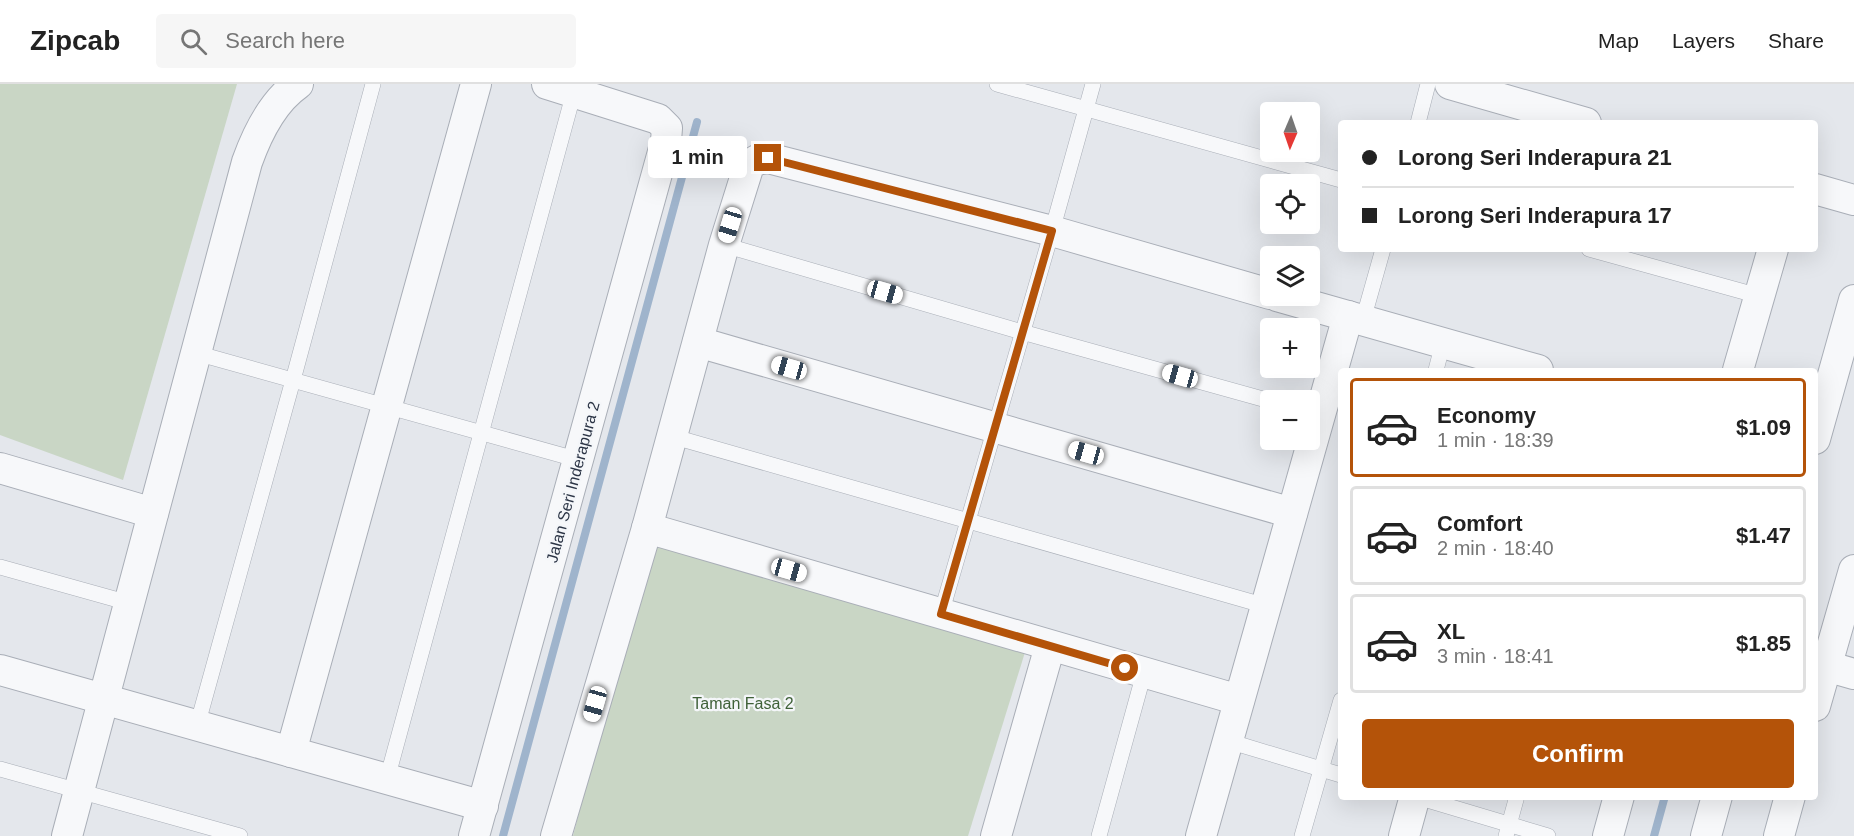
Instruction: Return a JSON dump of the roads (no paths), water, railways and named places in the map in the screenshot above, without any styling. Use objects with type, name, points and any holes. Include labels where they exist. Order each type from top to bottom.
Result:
[{"type":"street","points":[[67,836],[247,162],[256,137],[272,112],[297,84]]},
{"type":"street","points":[[291,752],[476,84]]},
{"type":"street","points":[[1450,84],[1576,120]]},
{"type":"street","name":"Jalan Seri Inderapura 2","points":[[474,836],[666,141],[667,128],[658,119],[561,88]]},
{"type":"street","points":[[556,836],[647,528],[724,245],[749,165],[757,160],[768,158],[1052,231],[1260,291]]},
{"type":"street","points":[[1818,190],[1854,200]]},
{"type":"street","points":[[1739,368],[1772,252]]},
{"type":"street","points":[[1818,428],[1854,300]]},
{"type":"street","points":[[1313,306],[1356,318],[1439,357],[1522,368]]},
{"type":"street","points":[[1320,401],[1356,318]]},
{"type":"street","points":[[698,342],[1292,513]]},
{"type":"street","points":[[1201,836],[1292,513],[1306,450]]},
{"type":"street","points":[[0,468],[153,513]]},
{"type":"street","points":[[647,528],[1239,700]]},
{"type":"street","points":[[1818,702],[1840,670],[1854,570]]},
{"type":"street","points":[[996,836],[1050,646]]},
{"type":"street","points":[[0,670],[483,806]]},
{"type":"street","points":[[1404,836],[1413,800]]},
{"type":"street","points":[[1608,836],[1618,800]]},
{"type":"street","points":[[1706,836],[1716,800]]},
{"type":"street","points":[[1779,836],[1789,800]]},
{"type":"lane","points":[[197,726],[373,84]]},
{"type":"lane","points":[[997,84],[1338,179]]},
{"type":"lane","points":[[941,614],[1052,231],[1092,84]]},
{"type":"lane","points":[[1419,120],[1428,84]]},
{"type":"lane","points":[[387,779],[482,432],[561,88]]},
{"type":"lane","points":[[724,245],[1022,332],[1260,397]]},
{"type":"lane","points":[[1356,318],[1382,252]]},
{"type":"lane","points":[[1600,252],[1759,296]]},
{"type":"lane","points":[[196,353],[579,460]]},
{"type":"lane","points":[[671,436],[1266,606]]},
{"type":"lane","points":[[0,567],[129,603]]},
{"type":"lane","points":[[1099,836],[1144,673]]},
{"type":"lane","points":[[1302,836],[1338,710]]},
{"type":"lane","points":[[1228,741],[1338,774]]},
{"type":"lane","points":[[0,769],[240,836]]},
{"type":"lane","points":[[1423,800],[1508,830],[1548,836]]},
{"type":"lane","points":[[1508,830],[1516,800]]},
{"type":"waterway","points":[[503,836],[697,122]]},
{"type":"waterway","points":[[1654,836],[1664,800]]},
{"type":"park label","name":"Taman Fasa 2","points":[[743,703]]}]
